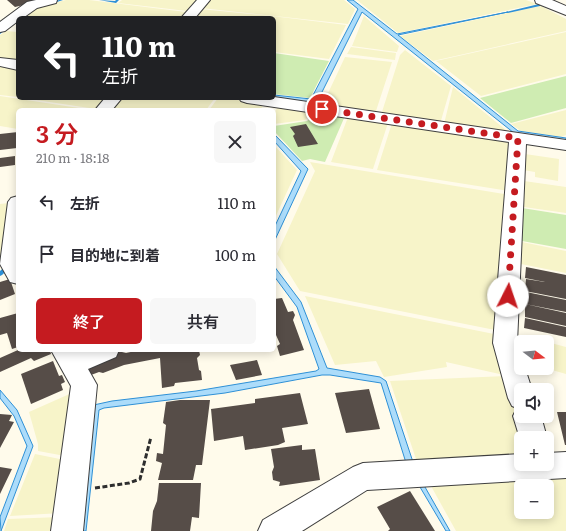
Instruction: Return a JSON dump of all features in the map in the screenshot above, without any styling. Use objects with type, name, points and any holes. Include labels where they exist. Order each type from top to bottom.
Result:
[{"type":"street","points":[[17,16],[32,5],[51,0]]},
{"type":"street","points":[[190,16],[204,0]]},
{"type":"street","points":[[541,0],[566,11]]},
{"type":"street","points":[[0,28],[16,16]]},
{"type":"street","points":[[0,62],[16,65]]},
{"type":"street","points":[[105,108],[112,100]]},
{"type":"street","points":[[261,100],[566,145]]},
{"type":"street","points":[[517,383],[505,343],[518,138]]},
{"type":"street","points":[[10,269],[16,219]]},
{"type":"street","points":[[67,531],[84,385],[67,357],[96,352]]},
{"type":"street","points":[[274,531],[364,476],[514,467]]},
{"type":"path","points":[[72,492],[129,483],[140,479],[152,437]]},
{"type":"shaded area","points":[[66,0],[89,0],[186,12],[183,16],[26,16],[37,7]]},
{"type":"shaded area","points":[[122,0],[198,0],[187,11],[118,3]]},
{"type":"shaded area","points":[[209,0],[344,0],[355,9],[348,24],[201,8]]},
{"type":"shaded area","points":[[357,0],[526,0],[537,4],[398,33]]},
{"type":"shaded area","points":[[541,6],[566,19],[566,31],[433,61],[400,36]]},
{"type":"shaded area","points":[[200,9],[272,16],[194,16]]},
{"type":"shaded area","points":[[276,16],[346,25],[329,59],[276,52]]},
{"type":"shaded area","points":[[364,16],[399,46],[397,52],[352,46]]},
{"type":"shaded area","points":[[6,31],[16,32],[16,62],[0,59],[0,35]]},
{"type":"shaded area","points":[[566,32],[566,74],[481,96],[436,61]]},
{"type":"shaded area","points":[[351,47],[396,53],[395,60],[347,54]]},
{"type":"shaded area","points":[[405,50],[451,86],[440,124],[381,115],[400,55]]},
{"type":"shaded area","points":[[345,57],[392,62],[375,114],[322,106]]},
{"type":"shaded area","points":[[0,65],[16,68],[16,97],[0,95]]},
{"type":"shaded area","points":[[453,87],[511,134],[444,124]]},
{"type":"shaded area","points":[[0,96],[16,98],[16,100],[26,100],[79,108],[16,108],[16,129],[0,126]]},
{"type":"shaded area","points":[[36,100],[104,100],[97,108]]},
{"type":"shaded area","points":[[120,100],[214,100],[208,108],[113,108]]},
{"type":"shaded area","points":[[216,100],[238,100],[264,104],[261,108],[210,108]]},
{"type":"shaded area","points":[[278,106],[309,110],[310,115],[305,120],[276,124],[276,110]]},
{"type":"shaded area","points":[[566,110],[566,135],[561,137],[521,131],[511,124]]},
{"type":"shaded area","points":[[348,117],[388,123],[373,169],[331,162]]},
{"type":"shaded area","points":[[392,123],[512,140],[509,191],[377,170]]},
{"type":"shaded area","points":[[276,147],[297,170],[276,216]]},
{"type":"shaded area","points":[[525,154],[559,159],[558,181],[535,177],[535,172],[523,170]]},
{"type":"shaded area","points":[[310,162],[510,195],[500,331],[300,291],[277,254],[315,171]]},
{"type":"shaded area","points":[[524,181],[566,187],[566,213],[524,207]]},
{"type":"shaded area","points":[[9,203],[4,261],[0,262],[0,204]]},
{"type":"shaded area","points":[[522,242],[566,251],[566,273],[521,264]]},
{"type":"shaded area","points":[[305,296],[494,334],[504,375],[446,362],[447,367],[384,377],[376,361],[335,365]]},
{"type":"shaded area","points":[[554,344],[566,347],[566,374],[554,371]]},
{"type":"shaded area","points":[[506,376],[514,401],[514,423],[521,423],[524,431],[514,431],[514,457],[417,462],[390,381]]},
{"type":"shaded area","points":[[74,392],[65,456],[38,451],[38,444],[29,412]]},
{"type":"shaded area","points":[[35,454],[65,460],[61,513],[10,516]]},
{"type":"shaded area","points":[[566,473],[566,531],[456,531],[426,477]]},
{"type":"shaded area","points":[[60,517],[58,531],[4,531],[8,519]]},
{"type":"green space","points":[[276,53],[329,61],[310,98],[276,94]]},
{"type":"green space","points":[[566,76],[566,108],[511,123],[480,98]]},
{"type":"green space","points":[[320,112],[345,116],[325,162],[310,159],[302,161],[276,133],[276,126],[307,121]]},
{"type":"green space","points":[[522,208],[566,215],[566,249],[522,241]]},
{"type":"water","points":[[347,0],[353,0],[397,34],[508,12],[398,35],[518,131],[566,138],[566,142],[514,133],[362,12],[316,104],[276,98],[276,95],[311,99],[358,9]]},
{"type":"water","points":[[276,136],[308,169],[276,238],[276,224],[301,171],[276,143]]},
{"type":"water","points":[[276,269],[301,302],[327,368],[380,377],[386,381],[414,465],[407,466],[381,383],[322,375],[225,393],[104,408],[99,410],[86,531],[75,531],[89,406],[112,401],[196,391],[316,371],[319,369],[297,307],[276,279]]},
{"type":"water","points":[[0,390],[17,410],[33,446],[1,531],[0,517],[27,446],[14,416],[0,398]]},
{"type":"water","points":[[421,480],[450,531],[446,531],[417,482]]},
{"type":"building","points":[[7,0],[41,0],[41,1],[15,7]]},
{"type":"building","points":[[306,124],[318,144],[298,147],[293,136],[295,134],[290,127]]},
{"type":"building","points":[[16,132],[16,148],[0,150],[0,134]]},
{"type":"building","points":[[15,156],[15,165],[0,167],[0,158]]},
{"type":"building","points":[[526,267],[566,275],[566,299],[525,291],[526,279],[545,282],[525,278]]},
{"type":"building","points":[[10,279],[15,294],[0,300],[0,282]]},
{"type":"building","points":[[526,292],[566,300],[566,312],[525,304]]},
{"type":"building","points":[[282,298],[288,312],[293,311],[295,315],[293,320],[304,350],[280,356],[277,346],[280,344],[276,335],[276,299]]},
{"type":"building","points":[[525,304],[566,313],[566,326],[525,317]]},
{"type":"building","points":[[16,314],[16,348],[12,349],[7,333],[0,335],[0,318]]},
{"type":"building","points":[[525,318],[566,327],[566,337],[524,328]]},
{"type":"building","points":[[16,351],[50,352],[51,354],[34,361],[31,358],[0,372],[0,358]]},
{"type":"building","points":[[116,352],[199,352],[200,355],[197,358],[202,380],[175,383],[174,386],[162,388],[160,358],[124,365],[103,373],[99,372],[91,375],[86,367]]},
{"type":"building","points":[[257,360],[262,375],[236,380],[230,365]]},
{"type":"building","points":[[53,361],[59,376],[62,375],[65,382],[61,384],[63,390],[31,404],[21,374]]},
{"type":"building","points":[[369,389],[380,429],[346,433],[335,393]]},
{"type":"building","points":[[300,393],[308,424],[282,428],[285,442],[278,445],[245,450],[243,436],[214,441],[211,409],[255,403],[255,399]]},
{"type":"building","points":[[180,400],[210,400],[202,465],[196,465],[193,480],[158,480],[162,463],[156,461],[157,453],[163,454],[166,425],[163,423],[166,402]]},
{"type":"building","points":[[557,412],[566,412],[566,445],[565,445]]},
{"type":"building","points":[[0,414],[12,415],[9,421],[14,422],[0,448]]},
{"type":"building","points":[[302,445],[302,450],[315,449],[320,480],[279,486],[280,482],[273,480],[272,472],[274,467],[271,449]]},
{"type":"building","points":[[0,467],[12,469],[0,494]]},
{"type":"building","points":[[159,483],[201,483],[199,518],[192,517],[190,531],[151,531],[153,511],[157,501]]},
{"type":"building","points":[[410,491],[435,531],[388,531],[390,529],[377,507]]},
{"type":"waterway","points":[[51,3],[62,0]]},
{"type":"waterway","points":[[100,0],[116,2],[118,0]]},
{"type":"waterway","points":[[508,12],[539,5]]},
{"type":"waterway","points":[[0,33],[16,21]]},
{"type":"waterway","points":[[0,274],[16,259]]},
{"type":"route","points":[[322,109],[518,138],[508,296]]}]
